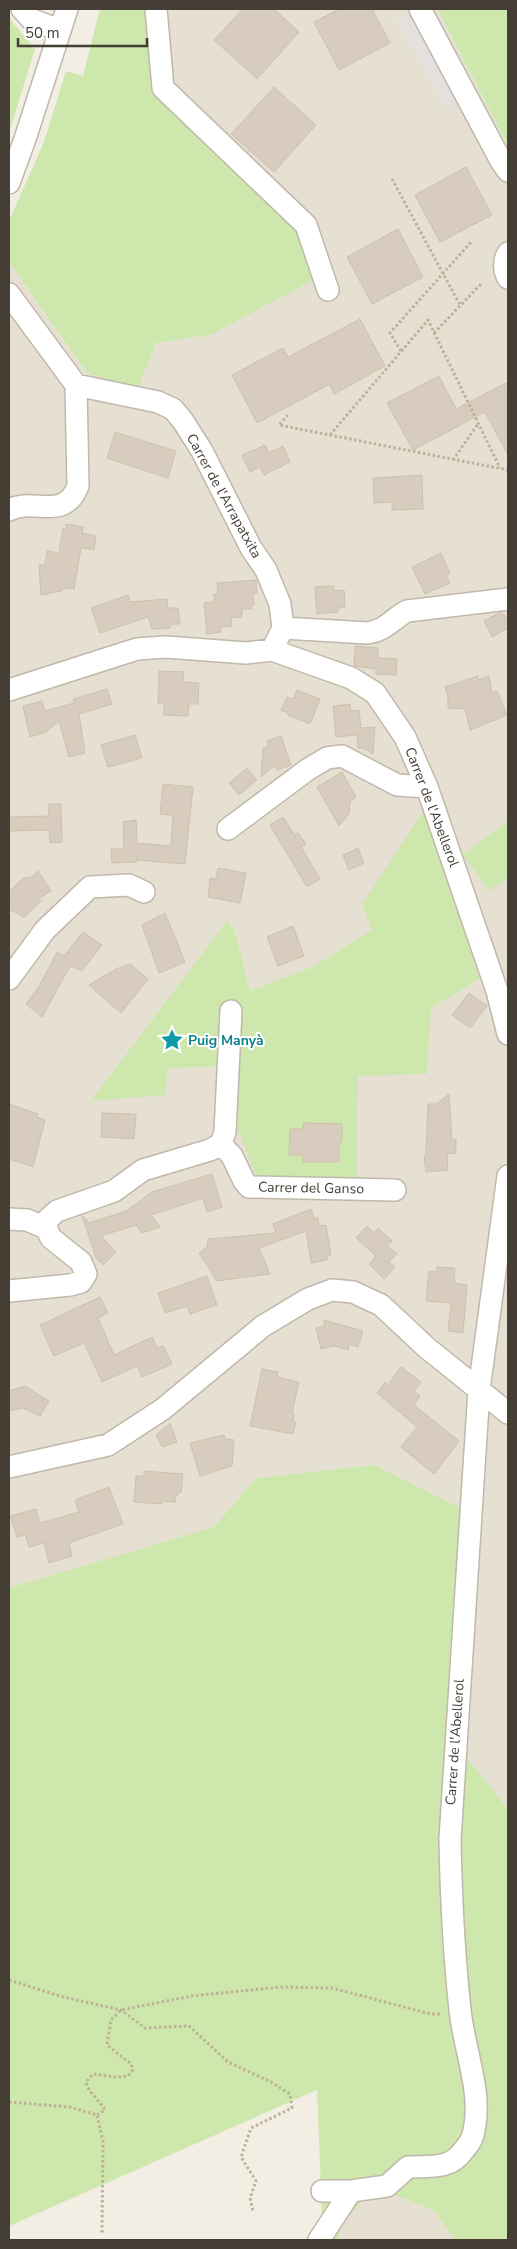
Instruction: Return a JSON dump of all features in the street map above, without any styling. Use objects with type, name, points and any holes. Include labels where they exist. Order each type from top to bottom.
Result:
[{"type":"street","points":[[22,9],[32,20],[60,30]]},
{"type":"street","points":[[9,183],[67,9]]},
{"type":"street","points":[[156,9],[163,88],[306,225],[328,290]]},
{"type":"street","points":[[420,9],[505,166],[508,182]]},
{"type":"street","points":[[508,253],[505,258],[505,272],[508,278]]},
{"type":"street","points":[[9,294],[76,385],[78,486],[74,497],[64,505],[9,510]]},
{"type":"street","name":"Carrer de l'Arrapatxita","points":[[76,385],[158,402],[173,409],[202,451],[251,548],[266,570],[280,604],[283,628]]},
{"type":"street","points":[[272,650],[283,628],[368,633],[381,630],[393,618],[407,611],[508,598]]},
{"type":"street","name":"Carrer de l'Abellerol","points":[[9,690],[137,648],[166,646],[246,653],[272,650],[351,678],[375,694],[405,737],[427,787],[497,991],[508,1034]]},
{"type":"street","points":[[228,829],[307,770],[327,758],[342,756],[397,786],[427,787]]},
{"type":"street","points":[[9,979],[45,930],[90,888],[129,885],[144,892]]},
{"type":"street","points":[[9,1291],[70,1285],[81,1282],[86,1274],[81,1262],[51,1238],[46,1228],[48,1219],[57,1211],[114,1191],[143,1170],[156,1164],[210,1150],[221,1144],[225,1132],[231,1011]]},
{"type":"street","name":"Carrer del Ganso","points":[[221,1144],[232,1156],[249,1187],[395,1190]]},
{"type":"street","name":"Carrer de l'Abellerol","points":[[322,2191],[350,2191],[387,2186],[408,2167],[445,2166],[459,2156],[472,2140],[476,2114],[473,2084],[460,2012],[450,1840],[480,1390],[508,1176]]},
{"type":"street","points":[[9,1219],[27,1220],[46,1228]]},
{"type":"street","points":[[9,1467],[108,1445],[164,1408],[263,1326],[308,1299],[332,1290],[353,1292],[381,1305],[427,1348],[508,1413]]},
{"type":"street","points":[[319,2240],[350,2191]]},
{"type":"path","points":[[392,179],[460,305]]},
{"type":"path","points":[[401,351],[390,333],[472,241]]},
{"type":"path","points":[[434,333],[481,284]]},
{"type":"path","points":[[330,436],[428,320],[500,468]]},
{"type":"path","points":[[288,415],[279,426],[508,470]]},
{"type":"path","points":[[453,460],[478,423]]},
{"type":"path","points":[[9,1980],[63,1997],[121,2010],[192,1996],[280,1987],[332,1988],[431,2014],[460,2012]]},
{"type":"path","points":[[9,2102],[70,2107],[97,2115],[105,2110],[99,2099],[87,2089],[86,2082],[93,2074],[114,2077],[128,2076],[133,2070],[131,2064],[107,2045],[111,2020],[121,2010]]},
{"type":"path","points":[[121,2010],[145,2028],[189,2026],[228,2062],[271,2082],[290,2094],[292,2108],[251,2128],[241,2157],[256,2181],[250,2198],[253,2211]]},
{"type":"path","points":[[97,2115],[102,2141],[102,2234]]},
{"type":"shaded area","points":[[148,9],[438,9],[508,146],[508,1809],[477,1770],[446,1736],[463,1509],[375,1465],[256,1478],[214,1527],[9,1588],[9,262],[87,373],[138,387],[156,343],[210,335],[155,93]],"holes":[[[227,921],[235,931],[250,991],[312,967],[372,930],[431,1008],[427,1073],[358,1076],[357,1182],[238,1066],[168,1068]]]},
{"type":"shaded area","points":[[409,12],[459,101],[446,108],[396,19]]},
{"type":"shaded area","points":[[390,2193],[433,2210],[456,2240],[338,2240],[342,2225],[364,2199]]},
{"type":"green space","points":[[100,9],[148,9],[155,93],[297,227],[315,279],[210,335],[156,343],[138,388],[87,373],[9,262],[9,221],[44,142],[66,71],[83,76]]},
{"type":"green space","points":[[438,9],[508,9],[508,146]]},
{"type":"green space","points":[[9,18],[35,49],[9,133]]},
{"type":"green space","points":[[426,807],[479,979],[431,1008],[427,1074],[358,1076],[357,1182],[256,1175],[238,1129],[238,1066],[168,1068],[165,1095],[91,1101],[227,921],[235,931],[250,991],[312,967],[372,930],[362,905]]},
{"type":"green space","points":[[508,821],[508,877],[490,891],[463,855]]},
{"type":"green space","points":[[375,1465],[463,1509],[446,1736],[477,1770],[508,1809],[508,2240],[456,2240],[433,2210],[390,2193],[364,2199],[342,2225],[338,2240],[323,2240],[317,2090],[9,2226],[9,1588],[214,1527],[256,1478]]},
{"type":"building","points":[[243,9],[274,9],[299,32],[257,79],[214,40]]},
{"type":"building","points":[[339,9],[372,9],[390,43],[339,70],[314,22]]},
{"type":"building","points":[[274,87],[316,125],[274,172],[231,134]]},
{"type":"building","points":[[466,167],[492,215],[440,242],[415,195]]},
{"type":"building","points":[[398,229],[423,277],[372,304],[347,257]]},
{"type":"building","points":[[360,319],[385,366],[334,394],[330,384],[257,423],[232,375],[283,348],[288,357]]},
{"type":"building","points":[[439,376],[456,409],[508,382],[508,455],[485,412],[413,450],[387,403]]},
{"type":"building","points":[[115,432],[176,451],[168,478],[107,458]]},
{"type":"building","points":[[265,445],[269,453],[283,446],[290,462],[264,475],[260,467],[250,472],[242,455]]},
{"type":"building","points":[[422,475],[423,509],[392,510],[392,502],[374,503],[373,478]]},
{"type":"building","points":[[66,524],[83,527],[82,533],[96,536],[94,550],[81,548],[74,589],[64,588],[61,591],[41,595],[39,565],[45,565],[47,551],[59,553],[63,528],[66,529]]},
{"type":"building","points":[[441,553],[450,573],[446,575],[450,583],[425,594],[412,567]]},
{"type":"building","points":[[256,580],[257,593],[253,593],[254,605],[251,606],[252,609],[242,609],[242,617],[231,618],[232,626],[221,627],[221,632],[207,634],[204,603],[215,602],[214,594],[218,594],[217,583]]},
{"type":"building","points":[[334,586],[334,591],[344,590],[345,607],[338,608],[338,612],[317,614],[315,587]]},
{"type":"building","points":[[128,595],[130,602],[167,599],[168,608],[178,608],[180,624],[170,624],[170,628],[152,629],[148,617],[100,633],[91,608]]},
{"type":"building","points":[[501,612],[508,623],[508,628],[492,637],[484,621]]},
{"type":"building","points":[[355,646],[378,648],[378,658],[397,659],[396,675],[376,674],[376,669],[354,666]]},
{"type":"building","points":[[159,671],[184,672],[183,682],[199,683],[198,704],[189,704],[188,716],[164,715],[164,704],[158,703]]},
{"type":"building","points":[[478,676],[478,680],[489,676],[492,693],[497,691],[507,715],[470,730],[465,709],[448,708],[448,697],[445,687]]},
{"type":"building","points":[[107,689],[112,704],[79,714],[85,753],[69,757],[59,721],[46,732],[30,737],[23,706],[42,701],[45,711],[74,703],[73,699]]},
{"type":"building","points":[[297,690],[320,699],[310,724],[281,710],[287,697],[293,699]]},
{"type":"building","points":[[350,704],[351,711],[359,710],[361,728],[375,727],[373,754],[363,748],[358,748],[357,735],[336,737],[333,706]]},
{"type":"building","points":[[135,735],[142,758],[108,767],[101,745]]},
{"type":"building","points":[[281,736],[291,765],[277,770],[275,765],[261,777],[263,748],[269,746],[267,741]]},
{"type":"building","points":[[247,768],[257,780],[239,795],[229,783]]},
{"type":"building","points":[[342,772],[356,797],[350,801],[349,814],[339,826],[317,787]]},
{"type":"building","points":[[163,784],[193,787],[185,864],[137,860],[137,862],[112,863],[111,849],[124,849],[123,822],[136,820],[137,843],[171,846],[173,815],[160,814]]},
{"type":"building","points":[[48,804],[61,804],[62,842],[50,843],[49,830],[9,831],[9,817],[49,816]]},
{"type":"building","points":[[283,817],[295,835],[298,833],[306,844],[301,847],[320,879],[307,887],[270,825]]},
{"type":"building","points":[[358,848],[364,863],[349,870],[343,855]]},
{"type":"building","points":[[218,868],[246,873],[240,903],[208,897],[210,878],[216,879]]},
{"type":"building","points":[[38,871],[51,891],[38,899],[41,901],[24,917],[9,909],[9,892],[23,878],[30,878]]},
{"type":"building","points":[[165,913],[185,962],[159,973],[142,925]]},
{"type":"building","points":[[293,926],[304,956],[278,966],[267,937]]},
{"type":"building","points":[[83,932],[102,945],[82,971],[70,966],[42,1017],[26,1004],[40,985],[57,952],[64,956]]},
{"type":"building","points":[[130,964],[148,979],[121,1013],[89,985],[116,969]]},
{"type":"building","points":[[469,993],[487,1006],[470,1028],[452,1015]]},
{"type":"building","points":[[449,1094],[452,1140],[456,1139],[456,1153],[447,1154],[448,1170],[426,1172],[424,1156],[426,1156],[428,1104],[436,1104]]},
{"type":"building","points":[[9,1104],[38,1114],[37,1117],[45,1120],[33,1167],[9,1159]]},
{"type":"building","points":[[102,1113],[136,1114],[134,1139],[101,1137]]},
{"type":"building","points":[[303,1123],[342,1124],[342,1142],[339,1142],[339,1162],[303,1162],[303,1155],[289,1155],[290,1129],[303,1129]]},
{"type":"building","points":[[212,1174],[222,1207],[207,1212],[203,1198],[151,1215],[160,1227],[142,1233],[136,1225],[101,1236],[116,1252],[103,1265],[96,1258],[82,1215],[89,1223],[126,1211],[152,1192]]},
{"type":"building","points":[[311,1209],[314,1218],[318,1218],[319,1226],[326,1225],[331,1255],[327,1256],[327,1260],[311,1263],[306,1231],[259,1248],[270,1274],[217,1281],[199,1253],[207,1247],[208,1239],[276,1233],[273,1224]]},
{"type":"building","points":[[367,1226],[374,1233],[378,1228],[392,1241],[387,1246],[397,1254],[389,1262],[395,1267],[384,1279],[369,1264],[376,1256],[356,1238]]},
{"type":"building","points":[[437,1267],[455,1268],[454,1283],[467,1285],[463,1333],[448,1331],[451,1303],[426,1301],[429,1271],[437,1272]]},
{"type":"building","points":[[207,1276],[217,1305],[190,1314],[187,1306],[165,1313],[158,1293]]},
{"type":"building","points":[[100,1297],[108,1313],[98,1318],[114,1355],[152,1337],[157,1348],[163,1346],[172,1364],[142,1377],[137,1366],[102,1382],[84,1343],[54,1356],[40,1325]]},
{"type":"building","points":[[324,1320],[363,1331],[358,1347],[349,1344],[348,1350],[334,1346],[321,1349],[316,1328],[324,1326]]},
{"type":"building","points":[[401,1367],[421,1382],[414,1391],[420,1396],[414,1405],[459,1441],[434,1474],[401,1447],[417,1427],[377,1393],[385,1382],[388,1385]]},
{"type":"building","points":[[262,1369],[278,1372],[277,1377],[299,1382],[292,1413],[294,1414],[293,1421],[296,1422],[293,1434],[250,1426]]},
{"type":"building","points":[[25,1386],[49,1401],[40,1416],[23,1408],[9,1411],[9,1391]]},
{"type":"building","points":[[170,1423],[177,1442],[162,1447],[156,1435]]},
{"type":"building","points":[[224,1435],[225,1439],[234,1440],[232,1466],[200,1476],[190,1443]]},
{"type":"building","points":[[144,1471],[183,1474],[181,1492],[176,1496],[175,1502],[162,1501],[162,1504],[134,1502],[136,1476],[144,1476]]},
{"type":"building","points":[[109,1487],[123,1524],[69,1543],[72,1556],[49,1563],[44,1543],[29,1547],[25,1535],[17,1537],[10,1516],[36,1509],[40,1523],[79,1512],[75,1500]]},
{"type":"place","name":"Puig Manyà","points":[[172,1040]]}]
